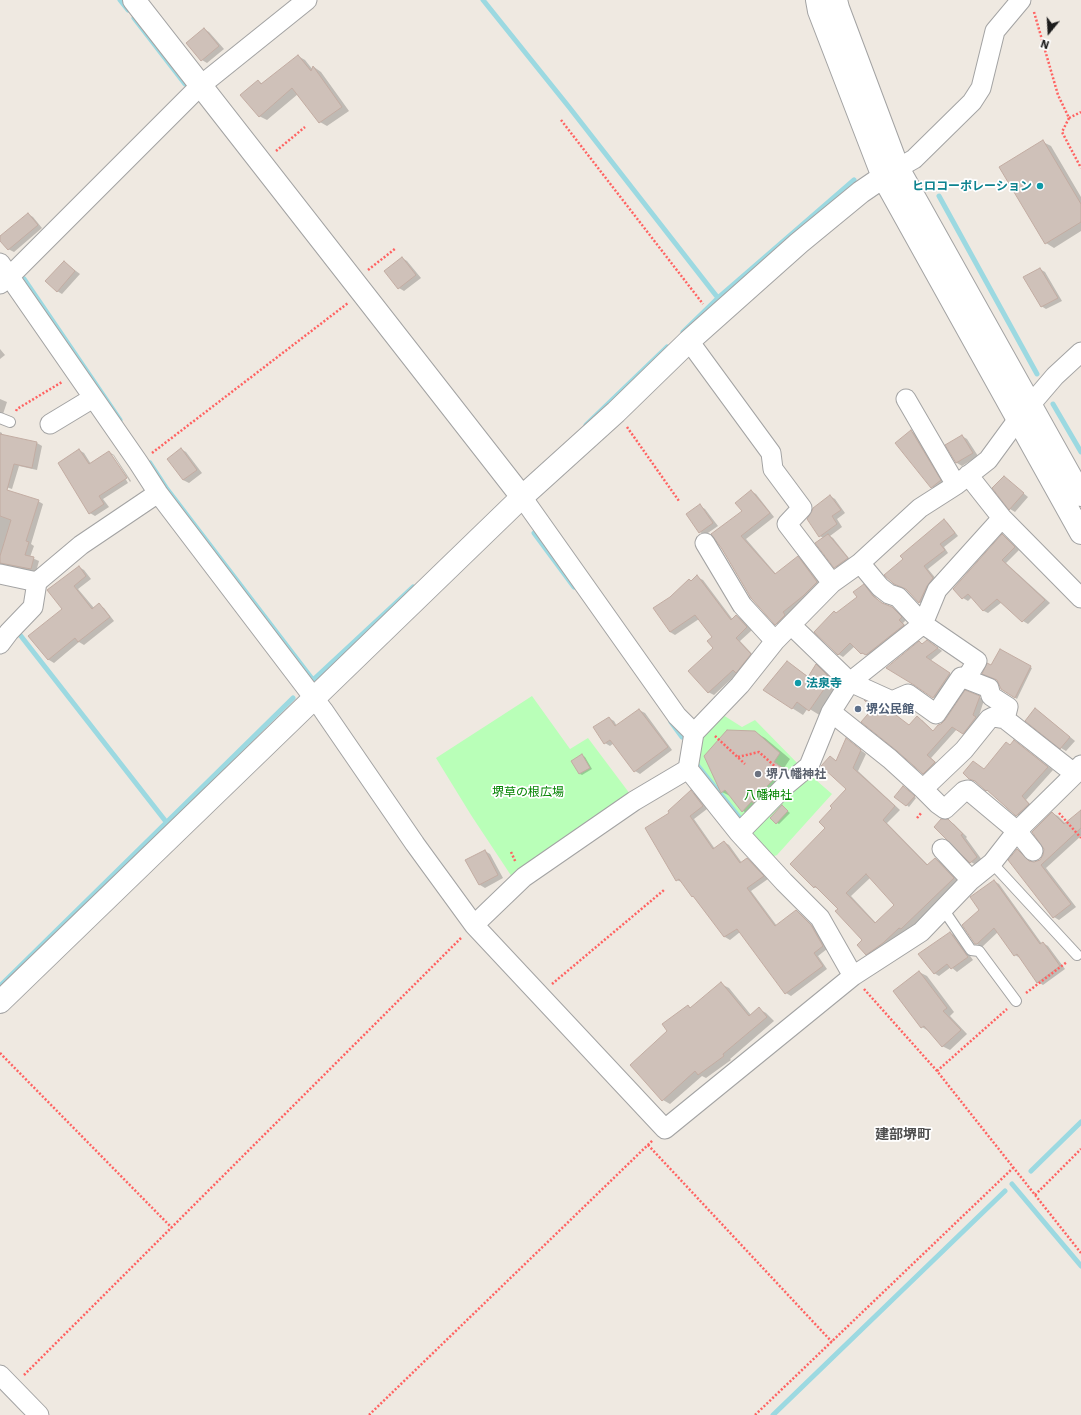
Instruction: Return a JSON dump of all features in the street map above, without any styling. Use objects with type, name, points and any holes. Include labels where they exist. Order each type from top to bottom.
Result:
[{"type":"street","points":[[134,0],[522,497],[677,716],[699,729]]},
{"type":"street","points":[[306,0],[200,86],[3,274],[93,398],[158,493],[314,700],[474,925],[666,1128],[852,976],[921,932],[971,880],[992,862],[1018,830],[1078,770],[1006,719],[993,717],[989,719],[964,750],[923,789]]},
{"type":"street","points":[[817,0],[819,11],[890,173],[1024,412],[1081,533]]},
{"type":"street","points":[[836,0],[890,173]]},
{"type":"street","points":[[0,1002],[314,700],[522,497],[616,412],[689,341],[799,243],[861,192],[914,159],[972,102],[981,88],[995,31],[1027,4]]},
{"type":"street","points":[[689,341],[771,453],[773,468],[802,508],[787,524],[832,583]]},
{"type":"street","points":[[474,925],[524,877],[634,801],[688,769],[699,729],[740,685],[775,641],[832,583],[860,563],[920,508],[962,480],[988,460],[1024,412],[1055,376],[1081,352]]},
{"type":"street","points":[[50,424],[93,398]]},
{"type":"street","points":[[906,399],[962,480],[1081,598]]},
{"type":"street","points":[[1024,412],[1081,495]]},
{"type":"street","points":[[0,644],[9,632],[33,607],[37,582],[81,545],[158,493]]},
{"type":"street","points":[[739,833],[792,780],[809,766],[831,712],[850,682],[923,624],[937,590],[1002,518]]},
{"type":"street","points":[[705,543],[742,605],[775,641]]},
{"type":"street","points":[[860,563],[880,587],[889,594],[898,597],[923,624],[977,661],[966,678]]},
{"type":"street","points":[[0,574],[37,582]]},
{"type":"street","points":[[791,625],[850,682],[892,701],[908,694],[936,714],[961,677],[989,688],[990,696],[1008,707],[1006,719]]},
{"type":"street","points":[[831,712],[890,759],[945,809],[964,791],[968,790],[1018,830],[1033,851]]},
{"type":"street","points":[[688,769],[739,833],[784,882],[820,918],[852,976]]},
{"type":"street","points":[[942,849],[971,880]]},
{"type":"street","points":[[6,1381],[39,1415]]},
{"type":"lane","points":[[0,418],[10,422]]},
{"type":"lane","points":[[992,862],[1077,955]]},
{"type":"lane","points":[[943,909],[971,950],[979,951],[1016,1000]]},
{"type":"path","points":[[1027,4],[1058,95],[1069,118]]},
{"type":"path","points":[[1081,112],[1069,118],[1062,132],[1081,168]]},
{"type":"path","points":[[561,120],[704,306]]},
{"type":"path","points":[[272,154],[305,127]]},
{"type":"path","points":[[157,450],[358,287],[396,248]]},
{"type":"path","points":[[17,409],[76,374]]},
{"type":"path","points":[[616,412],[679,501]]},
{"type":"path","points":[[699,729],[738,757],[745,764]]},
{"type":"path","points":[[738,757],[759,752],[792,780]]},
{"type":"path","points":[[1048,800],[1081,838]]},
{"type":"path","points":[[540,995],[664,890]]},
{"type":"path","points":[[6,1381],[172,1228],[474,925]]},
{"type":"path","points":[[852,976],[937,1071],[1081,1253]]},
{"type":"path","points":[[0,1053],[172,1228]]},
{"type":"path","points":[[369,1415],[666,1128]]},
{"type":"path","points":[[648,1146],[832,1342]]},
{"type":"path","points":[[1035,1196],[1081,1149]]},
{"type":"path","points":[[755,1415],[1013,1168]]},
{"type":"green space","name":"堺草の根広場","points":[[532,696],[570,749],[588,738],[630,794],[512,877],[436,758]]},
{"type":"green space","name":"八幡神社","points":[[723,715],[742,727],[755,720],[801,767],[832,794],[777,855],[767,859],[692,768],[698,738]]},
{"type":"building","points":[[204,28],[219,46],[201,61],[186,43]]},
{"type":"building","points":[[298,55],[311,71],[313,66],[342,107],[319,123],[292,88],[259,117],[240,95],[258,80],[261,84]]},
{"type":"building","name":"ヒロコーポレーション","points":[[1043,140],[1081,204],[1081,222],[1045,244],[999,167]]},
{"type":"building","points":[[28,213],[38,225],[8,250],[0,241],[0,236]]},
{"type":"building","points":[[402,257],[416,275],[398,289],[384,271]]},
{"type":"building","points":[[64,261],[75,271],[57,292],[45,281]]},
{"type":"building","points":[[1040,268],[1058,298],[1041,307],[1023,277]]},
{"type":"building","points":[[911,430],[941,480],[931,488],[895,443]]},
{"type":"building","points":[[0,434],[37,442],[32,468],[14,464],[7,490],[39,500],[26,541],[29,542],[25,555],[34,557],[31,569],[0,563],[0,556],[11,520],[0,516]]},
{"type":"building","points":[[962,435],[973,453],[956,463],[945,445]]},
{"type":"building","points":[[181,448],[197,470],[183,480],[167,459]]},
{"type":"building","points":[[79,449],[89,464],[109,451],[127,478],[99,496],[104,504],[89,514],[58,463]]},
{"type":"building","points":[[1004,476],[1024,493],[1009,510],[992,488]]},
{"type":"building","points":[[751,490],[770,513],[741,536],[775,574],[798,556],[817,582],[803,596],[783,612],[785,615],[775,625],[751,598],[722,549],[711,534],[742,511],[735,503]]},
{"type":"building","points":[[830,495],[841,510],[832,516],[837,524],[819,537],[807,519],[813,508]]},
{"type":"building","points":[[700,504],[713,523],[699,533],[686,514]]},
{"type":"building","points":[[944,519],[955,533],[940,544],[945,550],[924,566],[933,578],[927,586],[919,603],[906,589],[894,584],[884,575],[903,559],[900,556]]},
{"type":"building","points":[[828,534],[848,558],[834,568],[815,543]]},
{"type":"building","points":[[1002,534],[1015,547],[1002,560],[1045,600],[1022,622],[997,599],[983,611],[968,594],[962,599],[953,589]]},
{"type":"building","points":[[79,566],[86,576],[74,586],[92,609],[99,603],[110,617],[78,642],[75,638],[48,660],[28,636],[62,609],[47,590]]},
{"type":"building","points":[[697,575],[731,620],[736,615],[747,627],[736,638],[751,654],[736,673],[733,670],[708,693],[688,671],[713,648],[707,641],[712,637],[695,615],[670,632],[653,608],[670,597],[689,579],[691,581]]},
{"type":"building","points":[[864,584],[873,596],[882,603],[892,607],[902,617],[899,620],[904,625],[866,655],[861,654],[850,643],[838,655],[814,632],[834,611],[836,613],[857,597],[853,592]]},
{"type":"building","points":[[927,640],[938,648],[926,657],[950,673],[933,698],[886,668],[919,641],[922,644]]},
{"type":"building","points":[[1000,649],[1031,666],[1015,698],[1001,689],[997,680],[982,674],[987,663],[991,665]]},
{"type":"building","name":"法泉寺","points":[[787,661],[808,677],[816,664],[831,679],[809,711],[797,702],[792,709],[763,690]]},
{"type":"building","points":[[965,690],[980,696],[973,715],[976,717],[963,734],[952,727],[927,755],[935,762],[923,774],[861,722],[873,708],[864,700],[892,712],[909,725],[917,716],[933,731],[945,720]]},
{"type":"building","points":[[1035,708],[1070,737],[1060,749],[1025,721]]},
{"type":"building","points":[[639,709],[668,747],[634,772],[610,740],[604,744],[593,727],[609,717],[615,726]]},
{"type":"building","name":"八幡神社","points":[[727,730],[755,731],[780,753],[774,762],[784,769],[765,788],[766,790],[753,803],[752,801],[742,812],[725,790],[721,793],[704,756]]},
{"type":"building","points":[[846,738],[861,750],[853,768],[895,806],[883,820],[927,865],[935,858],[954,878],[901,929],[899,928],[883,943],[866,955],[857,945],[862,940],[835,911],[838,909],[790,864],[825,828],[819,822],[832,808],[830,806],[846,789],[821,766],[830,756],[836,761]],"holes":[[[866,874],[894,905],[875,923],[846,893]]]},
{"type":"building","points":[[1014,740],[1048,767],[1022,796],[1029,804],[1016,816],[987,790],[986,791],[975,781],[969,779],[963,773],[973,761],[984,769],[1006,742],[1010,745]]},
{"type":"building","points":[[582,754],[590,768],[579,774],[571,761]]},
{"type":"building","points":[[903,786],[915,796],[906,806],[894,797]]},
{"type":"building","points":[[691,790],[703,806],[690,816],[713,849],[724,841],[740,863],[747,858],[764,876],[747,888],[775,926],[796,910],[811,925],[823,946],[814,953],[823,966],[785,994],[737,929],[724,937],[679,879],[676,881],[645,828],[669,813],[668,811]]},
{"type":"building","points":[[782,805],[788,811],[776,824],[770,818]]},
{"type":"building","points":[[1081,810],[1081,828],[1041,865],[1071,904],[1053,918],[1008,860],[1017,849],[1029,861],[1034,862],[1040,860],[1044,849],[1032,832],[1052,812],[1064,824]]},
{"type":"building","points":[[941,819],[948,819],[963,834],[961,835],[977,857],[970,863],[934,827]]},
{"type":"building","points":[[485,850],[498,875],[479,885],[465,860]]},
{"type":"building","points":[[994,880],[1040,944],[1043,942],[1060,966],[1037,983],[1017,954],[1014,956],[994,928],[977,944],[975,944],[962,925],[979,910],[970,897]]},
{"type":"building","points":[[950,932],[968,957],[951,969],[947,964],[934,974],[918,954]]},
{"type":"building","points":[[919,971],[947,1008],[943,1011],[961,1030],[942,1047],[924,1026],[921,1028],[893,991]]},
{"type":"building","points":[[721,982],[749,1016],[759,1007],[767,1017],[723,1054],[724,1056],[698,1075],[695,1071],[662,1101],[630,1065],[667,1031],[662,1024],[688,1005],[690,1008]]},
{"type":"waterway","points":[[120,0],[128,10]]},
{"type":"waterway","points":[[483,0],[569,107],[718,298]]},
{"type":"waterway","points":[[134,18],[185,84]]},
{"type":"waterway","points":[[683,332],[718,298],[854,180]]},
{"type":"waterway","points":[[939,196],[1037,374]]},
{"type":"waterway","points":[[24,279],[120,420]]},
{"type":"waterway","points":[[586,425],[667,347]]},
{"type":"waterway","points":[[1053,404],[1081,452]]},
{"type":"waterway","points":[[150,463],[167,489],[313,680],[413,587]]},
{"type":"waterway","points":[[534,533],[574,587]]},
{"type":"waterway","points":[[17,631],[167,823]]},
{"type":"waterway","points":[[0,986],[293,698]]},
{"type":"waterway","points":[[671,722],[682,737]]},
{"type":"waterway","points":[[698,766],[739,817]]},
{"type":"waterway","points":[[1031,1171],[1081,1122]]},
{"type":"waterway","points":[[1012,1184],[1081,1266]]},
{"type":"waterway","points":[[773,1415],[1005,1191]]},
{"type":"place","name":"ヒロコーポレーション","points":[[1040,186]]},
{"type":"place","name":"法泉寺","points":[[798,683]]},
{"type":"place","name":"堺公民館","points":[[858,709]]},
{"type":"place","name":"堺八幡神社","points":[[758,774]]},
{"type":"district","name":"建部堺町","points":[[903,1135]]}]
